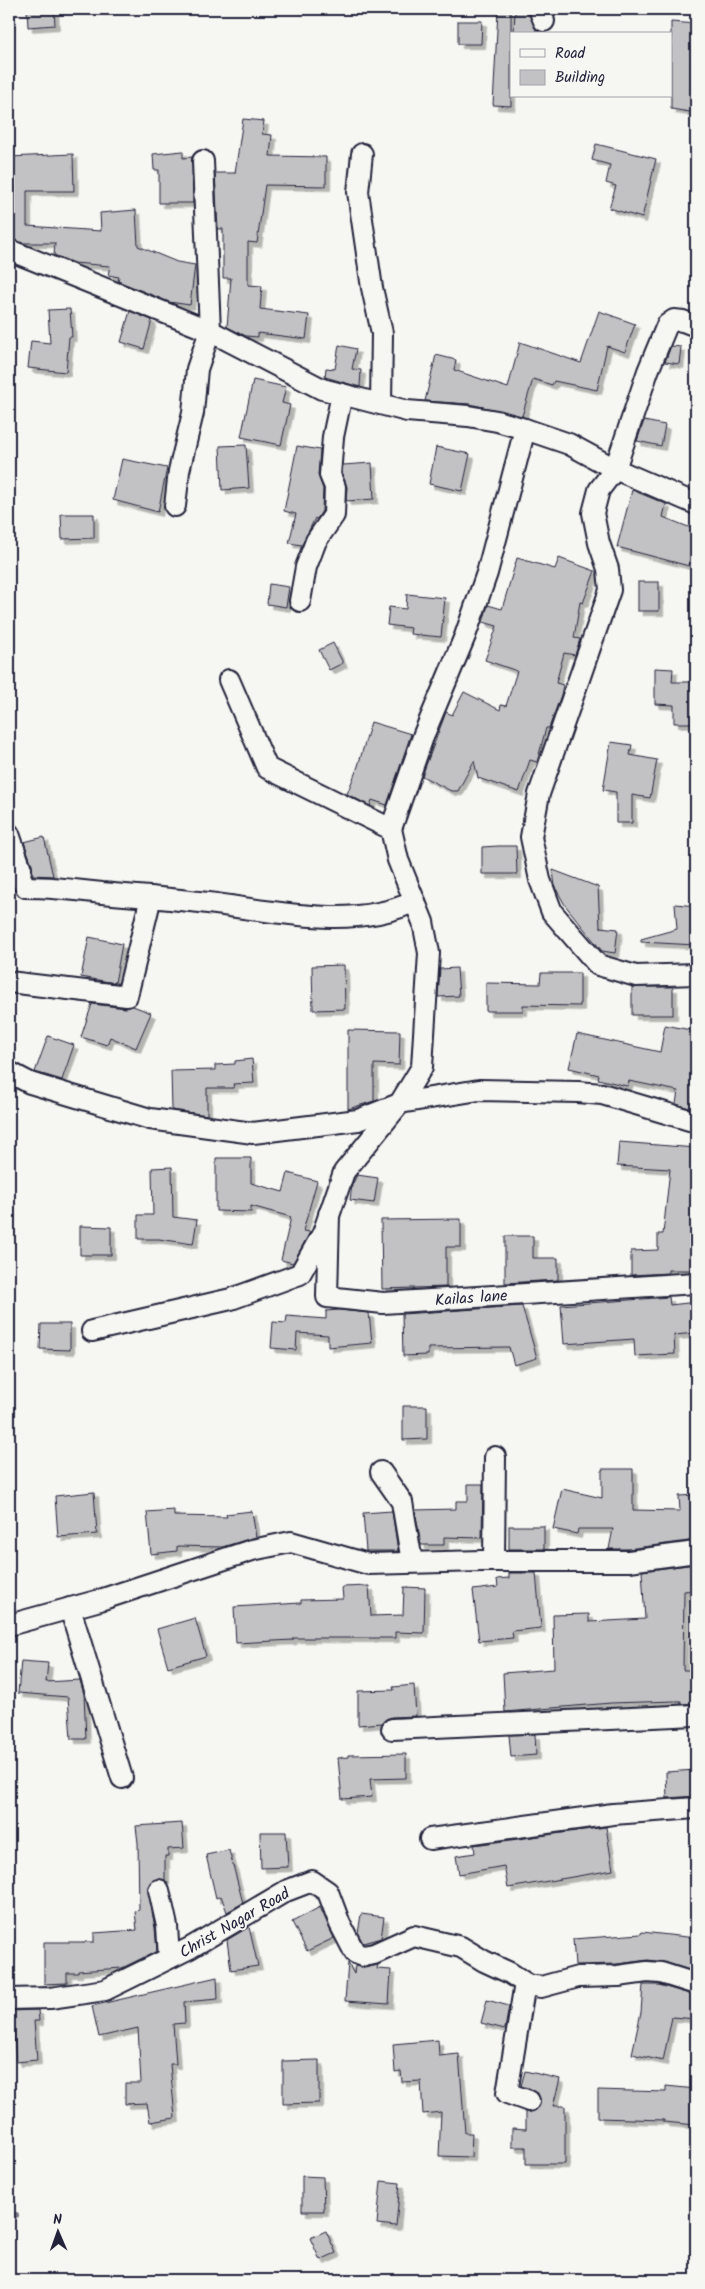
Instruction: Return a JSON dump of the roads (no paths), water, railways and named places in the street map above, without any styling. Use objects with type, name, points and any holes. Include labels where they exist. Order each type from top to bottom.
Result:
[{"type":"street","points":[[362,154],[358,192],[372,288],[382,333],[381,404]]},
{"type":"street","points":[[175,506],[178,471],[193,413],[197,369],[210,331],[203,161]]},
{"type":"street","points":[[9,250],[210,331],[322,388],[407,411],[468,416],[497,421],[525,429],[569,444],[615,469],[696,504]]},
{"type":"street","points":[[696,326],[674,320],[667,326],[648,371],[615,469],[598,490],[593,513],[599,543],[608,569],[610,590],[539,794],[531,837],[540,880],[552,912],[598,965],[636,976],[696,974]]},
{"type":"street","points":[[300,602],[306,567],[316,541],[334,515],[335,487],[330,475],[333,438],[342,394]]},
{"type":"street","points":[[92,1331],[231,1299],[300,1274],[323,1233],[344,1172],[400,1103],[422,1067],[429,952],[423,922],[398,860],[392,829],[424,734],[465,636],[487,573],[525,429]]},
{"type":"street","points":[[229,680],[266,768],[392,829]]},
{"type":"street","points":[[9,834],[21,869],[20,877],[26,886],[210,903],[264,912],[339,917],[397,910],[414,901]]},
{"type":"street","points":[[9,982],[127,996],[151,897]]},
{"type":"street","points":[[9,1072],[30,1083],[150,1119],[253,1133],[358,1120],[400,1103],[479,1090],[602,1094],[696,1122]]},
{"type":"street","name":"Kailas lane","points":[[329,1214],[328,1297],[383,1303],[696,1283]]},
{"type":"street","points":[[494,1457],[494,1561]]},
{"type":"street","points":[[380,1472],[402,1502],[412,1562]]},
{"type":"street","points":[[9,1624],[70,1608],[252,1550],[291,1542],[368,1564],[494,1561],[629,1561],[696,1552]]},
{"type":"street","points":[[70,1608],[122,1778]]},
{"type":"street","points":[[392,1729],[696,1715]]},
{"type":"street","points":[[430,1839],[613,1814],[696,1808]]},
{"type":"street","name":"Christ Nagar Road","points":[[9,1999],[50,1998],[105,1990],[190,1948],[286,1891],[312,1881],[328,1892],[340,1924],[355,1953],[363,1956],[374,1954],[414,1936],[461,1947],[525,1983],[541,1987],[578,1977],[618,1976],[647,1972],[661,1973],[696,1984]]},
{"type":"street","points":[[159,1890],[167,1926],[169,1958]]},
{"type":"street","points":[[525,1983],[507,2093],[529,2101]]},
{"type":"waterway","points":[[9,1674],[10,1678]]},
{"type":"waterway","points":[[9,2215],[16,2215]]}]
